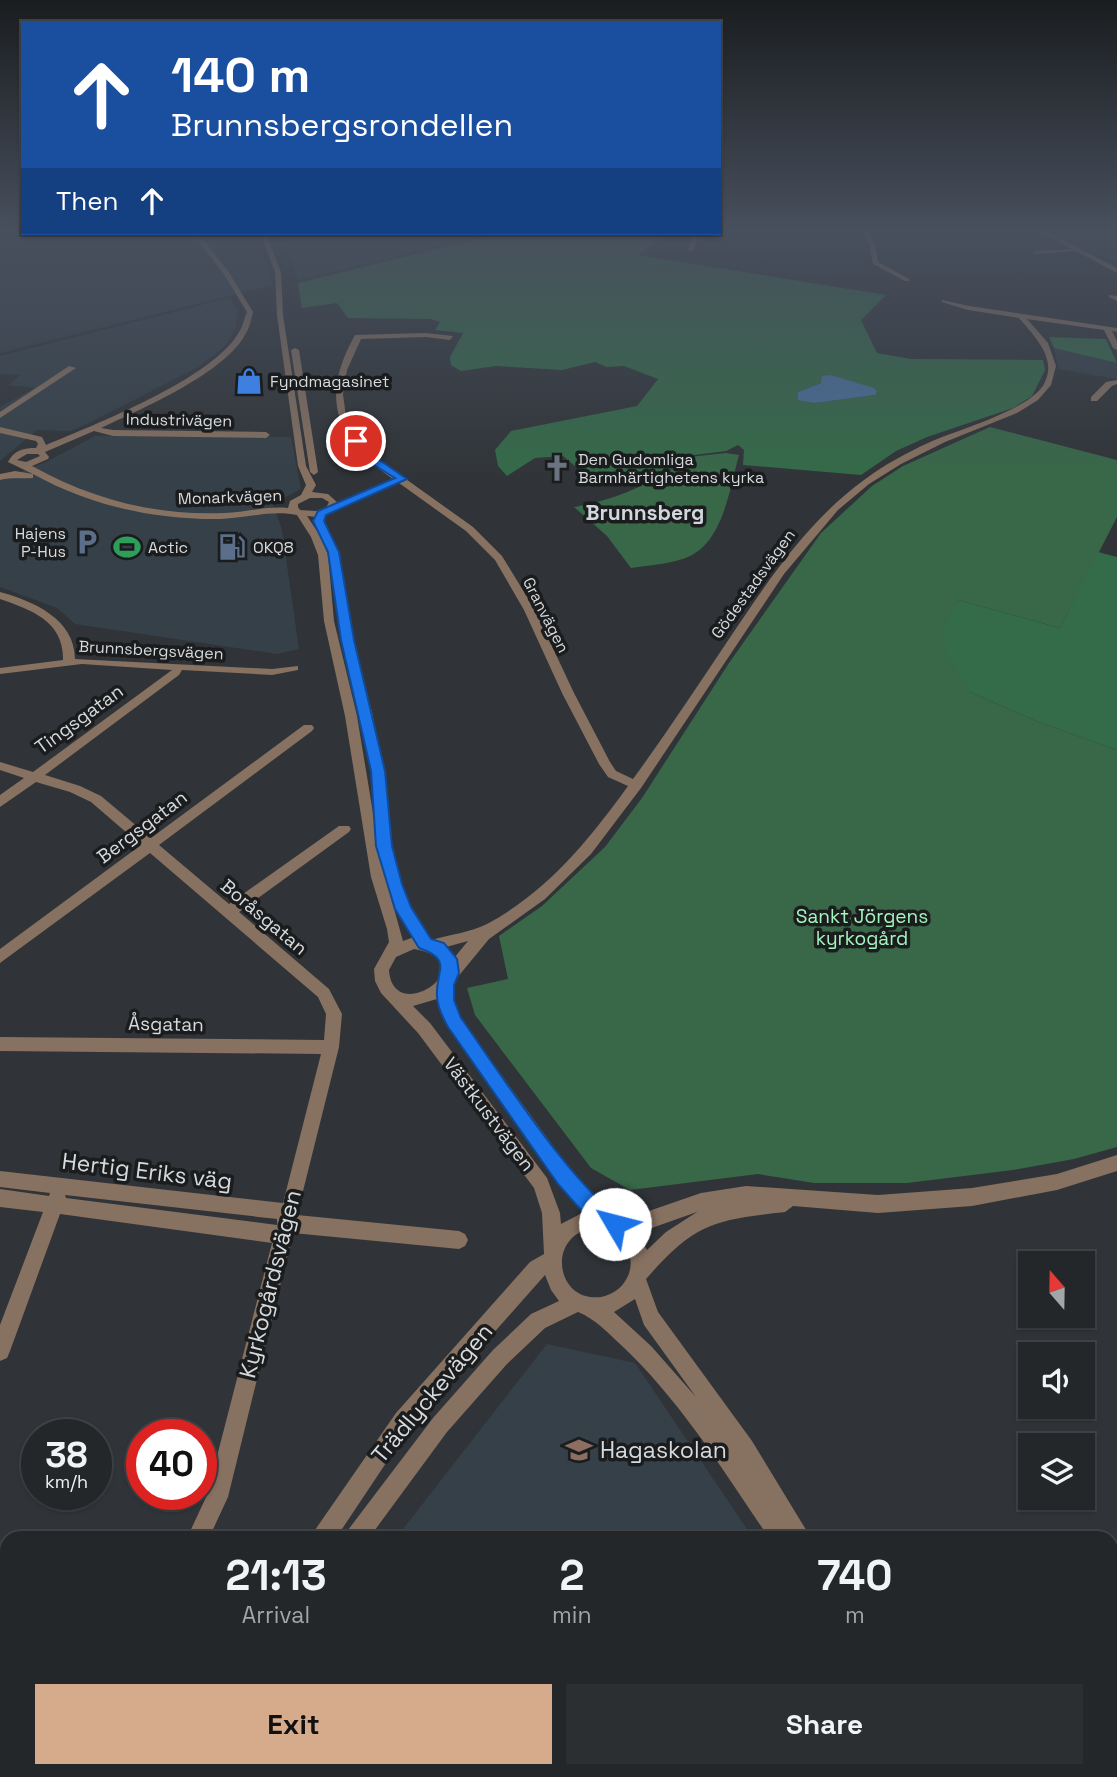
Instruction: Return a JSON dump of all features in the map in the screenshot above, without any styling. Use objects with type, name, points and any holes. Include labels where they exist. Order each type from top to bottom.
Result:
[{"type":"street","points":[[0,476],[188,380],[237,345],[246,331],[250,314]]},
{"type":"street","points":[[280,314],[302,466],[311,485],[292,506],[316,537],[323,555],[330,621],[351,716],[367,821],[378,877],[396,942],[381,969],[381,978],[391,993],[409,1000],[419,999],[429,996],[448,979],[449,959],[429,944],[404,909],[384,846],[378,771],[348,640],[333,552],[319,523],[334,504],[313,470],[310,435],[289,314]]},
{"type":"street","points":[[1007,314],[1117,330]]},
{"type":"street","name":"Gödestadsvägen","points":[[448,979],[490,930],[521,910],[555,881],[591,844],[636,785],[754,610],[805,540],[842,501],[905,457],[1014,412],[1045,391],[1052,372],[1049,355],[1040,337],[1021,316]]},
{"type":"street","points":[[1107,329],[1117,348]]},
{"type":"street","name":"Granvägen","points":[[450,338],[426,335],[358,337],[348,359],[338,407],[347,429],[365,453],[468,527],[496,556],[533,617],[605,764],[612,774],[636,785]]},
{"type":"street","points":[[0,416],[72,368]]},
{"type":"street","points":[[1094,399],[1109,384],[1117,382]]},
{"type":"street","name":"Industrivägen","points":[[91,428],[113,433],[267,435]]},
{"type":"street","points":[[0,430],[38,439],[75,436]]},
{"type":"street","points":[[0,467],[28,447],[28,438]]},
{"type":"street","points":[[38,439],[42,444],[41,456]]},
{"type":"street","points":[[21,453],[41,456]]},
{"type":"street","name":"Monarkvägen","points":[[41,456],[40,468],[51,476],[109,498],[149,506],[232,510],[302,497],[328,497]]},
{"type":"street","name":"Monarkvägen","points":[[11,459],[13,463],[22,465],[44,479]]},
{"type":"street","name":"Monarkvägen","points":[[0,476],[15,474],[44,479],[99,500],[150,512],[220,516],[282,510],[299,513],[326,511]]},
{"type":"street","points":[[326,511],[402,479]]},
{"type":"street","points":[[328,497],[362,494]]},
{"type":"street","name":"Brunnsbergsvägen","points":[[0,595],[38,609],[57,623],[71,651],[69,661],[272,672],[294,668]]},
{"type":"street","points":[[0,671],[69,661]]},
{"type":"street","name":"Tingsgatan","points":[[0,802],[175,673],[179,667]]},
{"type":"street","name":"Bergsgatan","points":[[0,957],[308,728]]},
{"type":"street","name":"Boråsgatan","points":[[0,765],[88,794],[324,993],[331,1003],[333,1037]]},
{"type":"street","points":[[229,912],[344,829]]},
{"type":"street","name":"Gödestadsvägen","points":[[429,944],[490,930]]},
{"type":"street","points":[[391,953],[413,943],[429,944]]},
{"type":"street","name":"Västkustvägen","points":[[448,979],[445,1000],[454,1022],[565,1177],[609,1222]]},
{"type":"street","name":"Västkustvägen","points":[[391,993],[424,1028],[541,1184],[551,1213],[553,1255]]},
{"type":"street","name":"Åsgatan","points":[[0,1044],[333,1037]]},
{"type":"street","name":"Kyrkogårdsvägen","points":[[201,1531],[217,1497],[333,1037]]},
{"type":"street","points":[[777,1531],[698,1415],[644,1353],[559,1284],[553,1255],[569,1228],[585,1220],[646,1221],[701,1202],[746,1194],[878,1204],[948,1200],[1057,1182],[1117,1163]]},
{"type":"street","name":"Hertig Eriks väg","points":[[0,1179],[62,1185],[285,1223]]},
{"type":"street","points":[[0,1351],[62,1185]]},
{"type":"street","name":"Hertig Eriks väg","points":[[0,1198],[459,1240]]},
{"type":"street","points":[[586,1304],[620,1300],[672,1235],[699,1218],[727,1209],[807,1200]]},
{"type":"street","points":[[609,1222],[635,1244],[640,1258],[638,1276],[651,1318],[725,1418],[796,1531]]},
{"type":"street","name":"Trädlyckevägen","points":[[328,1531],[387,1442],[418,1402],[537,1269],[553,1255]]},
{"type":"street","name":"Trädlyckevägen","points":[[361,1531],[440,1425],[500,1357],[538,1321],[586,1304]]},
{"type":"shaded area","points":[[0,314],[157,314],[0,353]]},
{"type":"shaded area","points":[[167,314],[237,314],[236,328],[225,346],[200,366],[70,431],[37,430],[0,461],[0,407],[35,388],[8,385],[20,375],[0,374],[0,356]]},
{"type":"shaded area","points":[[1054,348],[1117,363],[1117,379],[1059,369]]},
{"type":"shaded area","points":[[95,436],[291,437],[301,489],[273,504],[282,530],[299,649],[277,654],[75,624],[57,608],[0,587],[0,480],[46,462]]},
{"type":"shaded area","name":"Hagaskolan","points":[[547,1344],[635,1363],[748,1531],[401,1531]]},
{"type":"green space","points":[[345,314],[867,314],[861,320],[877,353],[911,359],[1043,360],[1045,370],[1032,396],[1013,408],[927,437],[896,451],[861,475],[743,465],[744,450],[738,445],[726,451],[678,457],[680,468],[668,470],[587,476],[563,456],[535,458],[507,476],[498,466],[495,450],[511,431],[637,406],[658,379],[624,366],[607,367],[595,362],[562,370],[496,366],[461,371],[451,365],[450,357],[463,333],[435,330],[440,322],[431,319],[348,318]],"holes":[[[831,375],[877,392],[874,395],[815,403],[798,399],[798,392],[821,383]]]},
{"type":"green space","points":[[1049,337],[1106,339],[1117,363],[1054,348]]},
{"type":"green space","name":"Sankt Jörgens kyrkogård","points":[[990,427],[1117,460],[1117,517],[1060,628],[958,600],[970,692],[1036,721],[1117,750],[1117,1147],[1074,1159],[1013,1170],[907,1183],[814,1183],[758,1174],[630,1190],[591,1168],[475,1015],[467,988],[508,979],[499,936],[542,906],[605,847],[642,798],[729,663],[821,533],[872,486],[903,466]]},
{"type":"green space","points":[[726,453],[739,455],[724,511],[711,538],[684,559],[631,568],[607,536],[574,507],[606,500],[626,492],[655,478],[650,474],[681,468],[680,458]]},
{"type":"green space","points":[[1098,552],[1117,557],[1117,750],[1036,721],[970,692],[945,649],[943,629],[958,600],[1060,628]]},
{"type":"water","points":[[831,375],[874,388],[877,392],[875,395],[815,403],[798,400],[798,392],[821,383],[822,376]]},
{"type":"place","name":"Fyndmagasinet","points":[[249,381]]},
{"type":"place","name":"Den Gudomliga Barmhärtighetens kyrka","points":[[557,468]]},
{"type":"place","name":"Hajens P-Hus","points":[[87,542]]},
{"type":"place","name":"Actic","points":[[127,547]]},
{"type":"place","name":"OKQ8","points":[[232,547]]},
{"type":"place","name":"Hagaskolan","points":[[579,1450]]},
{"type":"district","name":"Brunnsberg","points":[[645,512]]},
{"type":"route","points":[[356,441],[377,463],[402,479],[322,513],[318,521],[335,560],[336,580],[348,640],[378,771],[383,806],[384,846],[394,884],[408,918],[425,943],[438,947],[449,959],[451,973],[445,985],[445,1000],[454,1022],[565,1177],[603,1220],[615,1224]]}]
